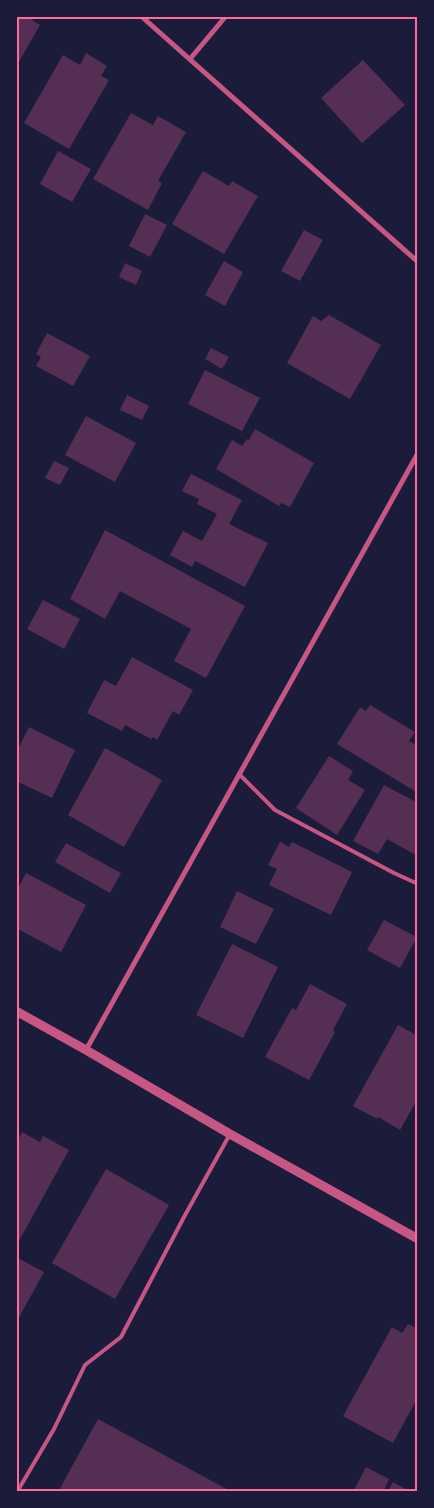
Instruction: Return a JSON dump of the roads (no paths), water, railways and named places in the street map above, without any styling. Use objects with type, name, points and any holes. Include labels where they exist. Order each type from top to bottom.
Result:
[{"type":"street","points":[[141,16],[418,262]]},
{"type":"street","points":[[190,59],[226,16]]},
{"type":"street","points":[[86,1050],[418,453]]},
{"type":"street","points":[[16,1011],[418,1239]]},
{"type":"lane","points":[[239,774],[275,810],[418,884]]},
{"type":"lane","points":[[17,1492],[54,1428],[85,1365],[121,1337],[230,1134]]}]
